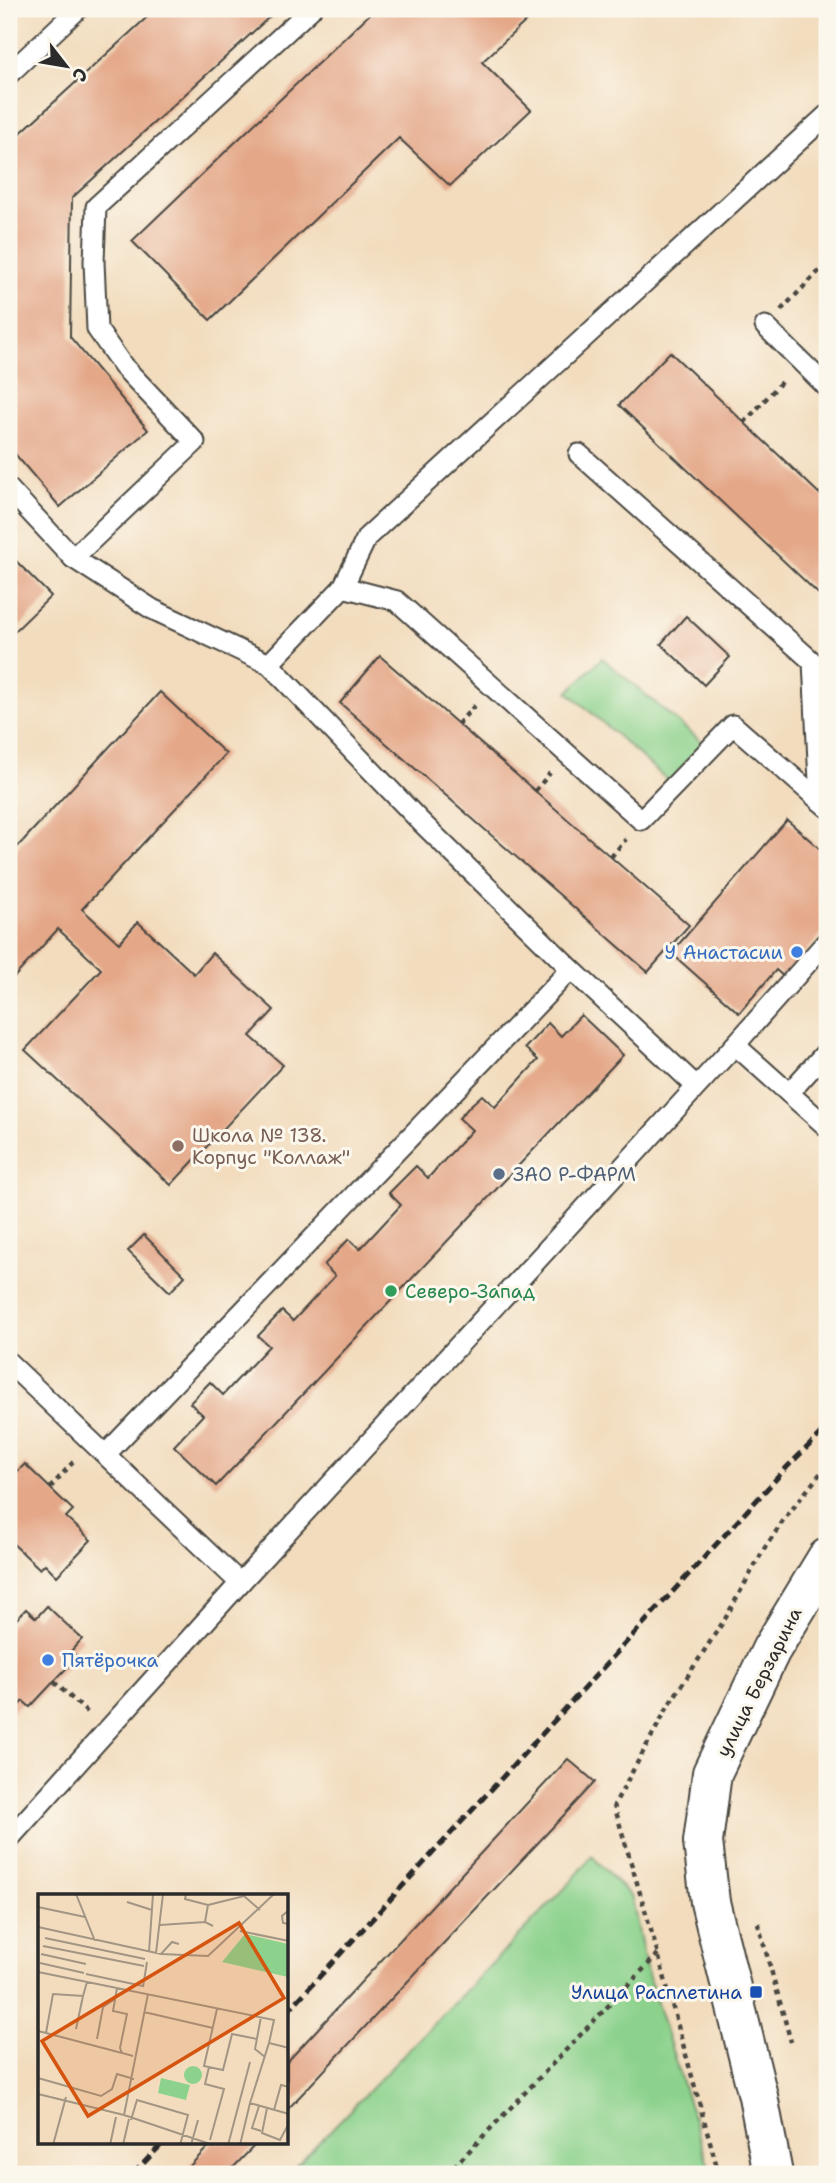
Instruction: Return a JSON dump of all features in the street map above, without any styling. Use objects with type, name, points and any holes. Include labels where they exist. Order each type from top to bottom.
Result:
[{"type":"street","name":"улица Берзарина","points":[[762,2166],[758,2096],[710,1902],[703,1842],[712,1773],[771,1650],[827,1558]]},
{"type":"lane","points":[[9,74],[78,9]]},
{"type":"lane","points":[[73,558],[195,442],[123,366],[97,329],[94,262],[96,207],[311,9]]},
{"type":"lane","points":[[269,664],[343,587],[367,537],[827,115]]},
{"type":"lane","points":[[765,326],[827,387]]},
{"type":"lane","points":[[579,454],[813,662],[823,804]]},
{"type":"lane","points":[[9,489],[73,558],[152,609],[269,664],[421,822],[571,970],[696,1086]]},
{"type":"lane","points":[[343,587],[397,601],[641,820],[733,725],[823,804]]},
{"type":"lane","points":[[9,1839],[827,941]]},
{"type":"lane","points":[[99,1447],[571,970]]},
{"type":"lane","points":[[735,1045],[827,1127]]},
{"type":"lane","points":[[789,1093],[827,1051]]},
{"type":"lane","points":[[9,1363],[240,1583]]},
{"type":"path","points":[[765,326],[827,263]]},
{"type":"path","points":[[744,423],[801,361]]},
{"type":"path","points":[[820,494],[827,487]]},
{"type":"path","points":[[50,1488],[99,1447]]},
{"type":"path","points":[[54,1682],[107,1730]]},
{"type":"path","points":[[758,1923],[791,2042]]},
{"type":"path","points":[[447,2174],[658,1954]]},
{"type":"green space","points":[[602,658],[710,749],[674,786],[568,692]]},
{"type":"green space","points":[[592,1856],[632,1898],[646,1968],[711,2174],[288,2174],[571,1882]]},
{"type":"building","points":[[156,9],[278,9],[72,198],[70,337],[148,430],[60,507],[9,447],[9,130],[16,137]]},
{"type":"building","points":[[375,9],[539,9],[482,62],[531,110],[450,186],[399,138],[210,320],[132,241]]},
{"type":"building","points":[[670,352],[827,501],[827,602],[619,405]]},
{"type":"building","points":[[9,554],[51,596],[9,637]]},
{"type":"building","points":[[686,616],[730,657],[704,685],[661,644]]},
{"type":"building","points":[[380,656],[689,925],[648,972],[340,703]]},
{"type":"building","points":[[160,692],[226,754],[82,909],[119,943],[138,922],[194,974],[212,953],[274,1010],[250,1036],[283,1065],[171,1185],[25,1050],[101,969],[58,929],[9,983],[9,856]]},
{"type":"building","points":[[787,820],[827,855],[827,928],[784,977],[776,970],[739,1013],[671,953]]},
{"type":"building","points":[[581,1015],[623,1055],[216,1486],[174,1446],[203,1415],[190,1403],[210,1382],[223,1395],[269,1346],[258,1336],[282,1311],[293,1321],[335,1276],[324,1265],[349,1239],[360,1249],[401,1205],[389,1193],[416,1166],[428,1178],[472,1130],[459,1118],[471,1105],[482,1095],[495,1107],[538,1060],[525,1048],[548,1023],[561,1036]]},
{"type":"building","points":[[144,1235],[185,1276],[170,1292],[128,1251]]},
{"type":"building","points":[[9,1462],[18,1471],[25,1464],[73,1510],[66,1517],[91,1540],[57,1576],[45,1564],[40,1569],[9,1540]]},
{"type":"building","points":[[47,1606],[82,1639],[71,1651],[77,1657],[30,1707],[23,1701],[9,1716],[9,1627],[26,1609],[36,1618]]},
{"type":"building","points":[[568,1759],[595,1782],[289,2108],[289,2060]]},
{"type":"building","points":[[211,2144],[256,2144],[227,2174],[182,2174]]},
{"type":"railway","points":[[289,2010],[788,1466],[827,1428]]},
{"type":"railway","points":[[133,2174],[162,2144]]},
{"type":"place","name":"У Анастасии","points":[[797,952]]},
{"type":"place","name":"Школа № 138. Корпус \"Коллаж\"","points":[[178,1146]]},
{"type":"place","name":"ЗАО Р-ФАРМ","points":[[499,1174]]},
{"type":"place","name":"Северо-Запад","points":[[391,1291]]},
{"type":"place","name":"Пятёрочка","points":[[48,1660]]},
{"type":"place","name":"Улица Расплетина","points":[[756,1992]]}]
